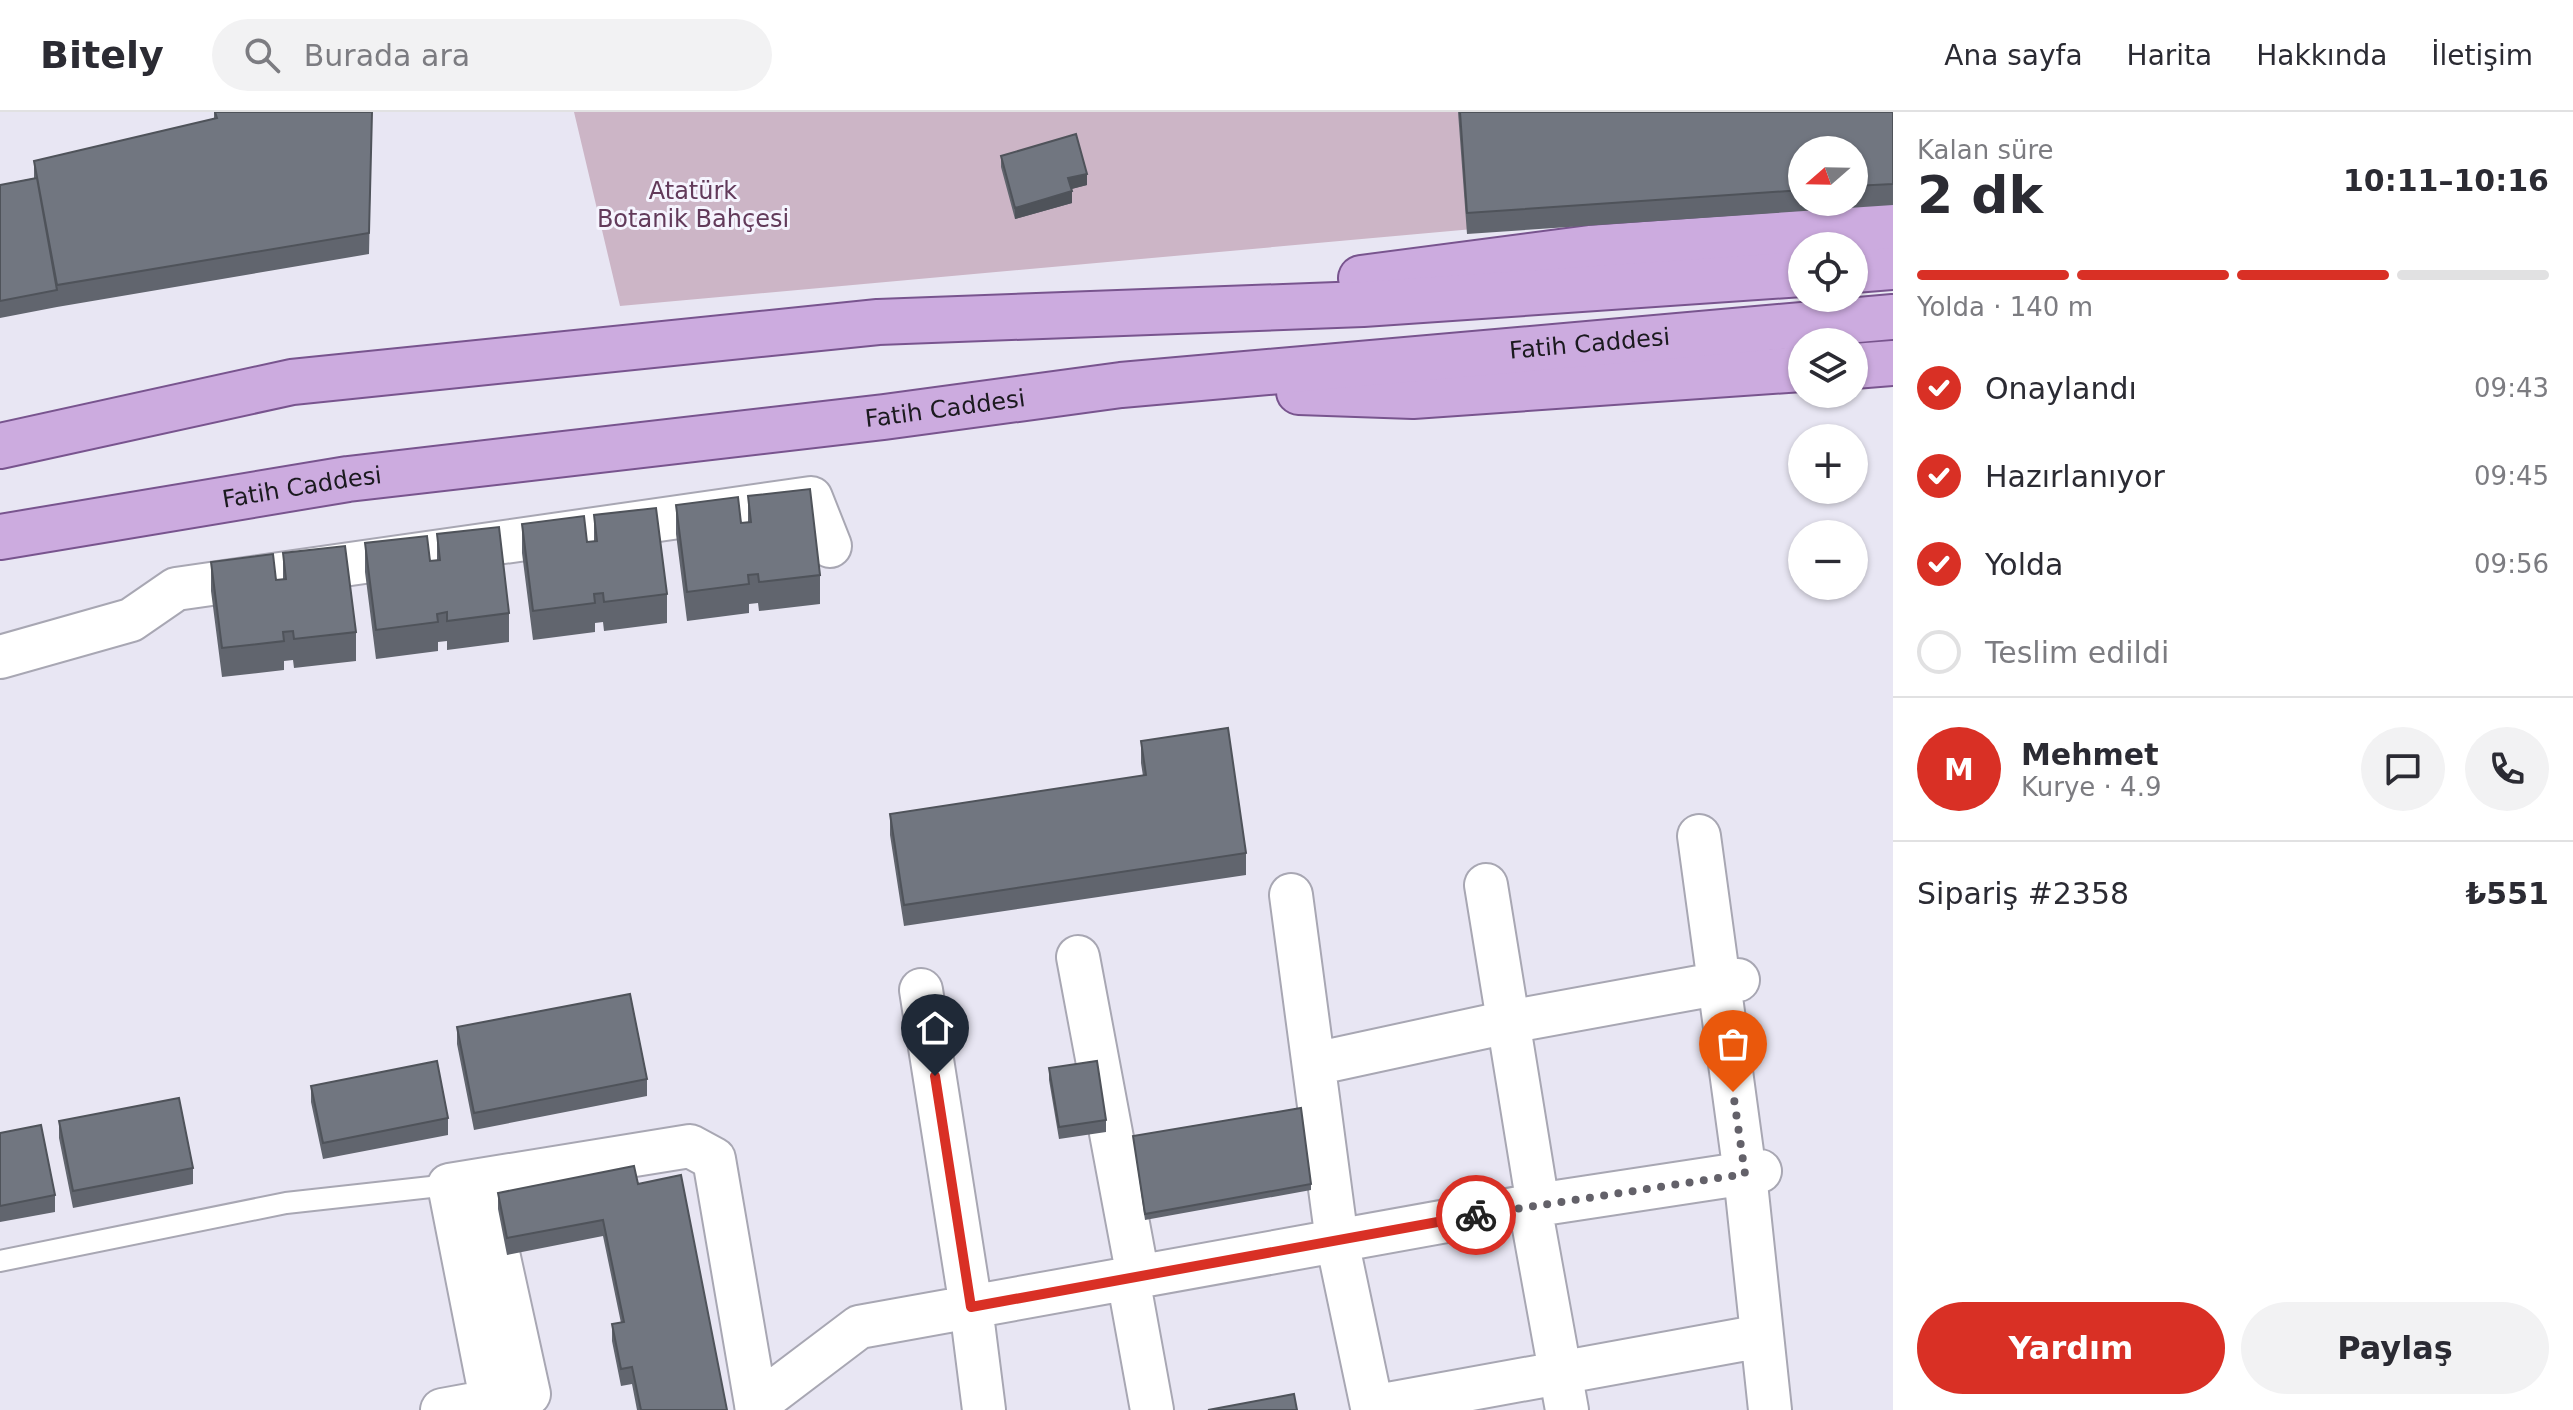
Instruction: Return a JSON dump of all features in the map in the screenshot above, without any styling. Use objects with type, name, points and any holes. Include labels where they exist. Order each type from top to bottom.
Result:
[{"type":"main road","points":[[1178,311],[1358,279],[1590,248],[1893,226]]},
{"type":"main road","points":[[1868,269],[1893,267]]},
{"type":"main road","points":[[0,446],[292,382],[878,322],[1363,304],[1788,275]]},
{"type":"main road","name":"Fatih Caddesi","points":[[0,537],[348,479],[884,417],[1121,385],[1893,317]]},
{"type":"main road","points":[[1868,365],[1893,363]]},
{"type":"main road","points":[[1121,385],[1413,396],[1788,370]]},
{"type":"street","points":[[0,657],[131,620],[176,589],[811,498],[830,546]]},
{"type":"street","points":[[1699,836],[1728,982],[1753,1173],[1762,1336],[1770,1410]]},
{"type":"street","points":[[1486,885],[1564,1392]]},
{"type":"street","points":[[1291,895],[1337,1241],[1372,1407],[1564,1392],[1762,1336]]},
{"type":"street","points":[[1078,957],[1133,1278],[1152,1410]]},
{"type":"street","points":[[1314,1064],[1508,1022],[1728,982]]},
{"type":"street","points":[[921,990],[971,1307],[984,1410]]},
{"type":"street","points":[[442,1410],[510,1397],[465,1182],[690,1146],[714,1159],[756,1407],[859,1327],[1534,1205],[1753,1173]]},
{"type":"lane","points":[[0,1261],[286,1203],[465,1182]]},
{"type":"green space","name":"Atatürk Botanik Bahçesi","points":[[574,112],[1893,112],[1893,200],[1868,202],[1868,136],[1788,136],[1788,207],[1573,220],[620,306]]},
{"type":"building","points":[[215,112],[372,112],[369,233],[57,285],[34,161],[217,118]]},
{"type":"building","points":[[1460,112],[1893,112],[1893,184],[1868,185],[1868,136],[1788,136],[1788,191],[1467,213]]},
{"type":"building","points":[[1076,134],[1087,174],[1068,178],[1072,191],[1015,208],[1001,156]]},
{"type":"building","points":[[37,178],[57,290],[0,301],[0,185]]},
{"type":"building","points":[[810,489],[820,575],[759,582],[758,574],[748,575],[749,584],[687,592],[676,505],[738,497],[741,523],[751,522],[748,496]]},
{"type":"building","points":[[656,508],[667,594],[604,602],[603,593],[594,594],[595,603],[533,611],[522,524],[584,516],[587,542],[597,541],[594,515]]},
{"type":"building","points":[[499,527],[509,613],[447,621],[447,612],[437,614],[438,622],[376,630],[365,543],[427,536],[430,561],[440,560],[437,534]]},
{"type":"building","points":[[345,546],[356,632],[294,639],[293,631],[283,632],[284,641],[222,648],[211,562],[273,554],[276,580],[286,579],[283,553]]},
{"type":"building","points":[[1228,728],[1246,853],[904,905],[890,814],[1146,775],[1141,741]]},
{"type":"building","points":[[630,994],[647,1079],[474,1113],[457,1027]]},
{"type":"building","points":[[437,1061],[448,1118],[323,1143],[311,1086]]},
{"type":"building","points":[[1097,1061],[1106,1120],[1059,1127],[1049,1068]]},
{"type":"building","points":[[179,1098],[193,1168],[73,1191],[59,1121]]},
{"type":"building","points":[[1301,1108],[1311,1184],[1145,1214],[1133,1136]]},
{"type":"building","points":[[41,1125],[55,1195],[0,1206],[0,1133]]},
{"type":"building","points":[[634,1166],[638,1184],[681,1175],[727,1410],[641,1410],[632,1367],[621,1369],[612,1324],[624,1322],[603,1220],[507,1238],[498,1193]]},
{"type":"building","points":[[1294,1394],[1297,1410],[1208,1410]]},
{"type":"way so far","points":[[1476,1215],[1745,1174],[1733,1092]]},
{"type":"route","points":[[935,1076],[971,1307],[1476,1215]]}]
